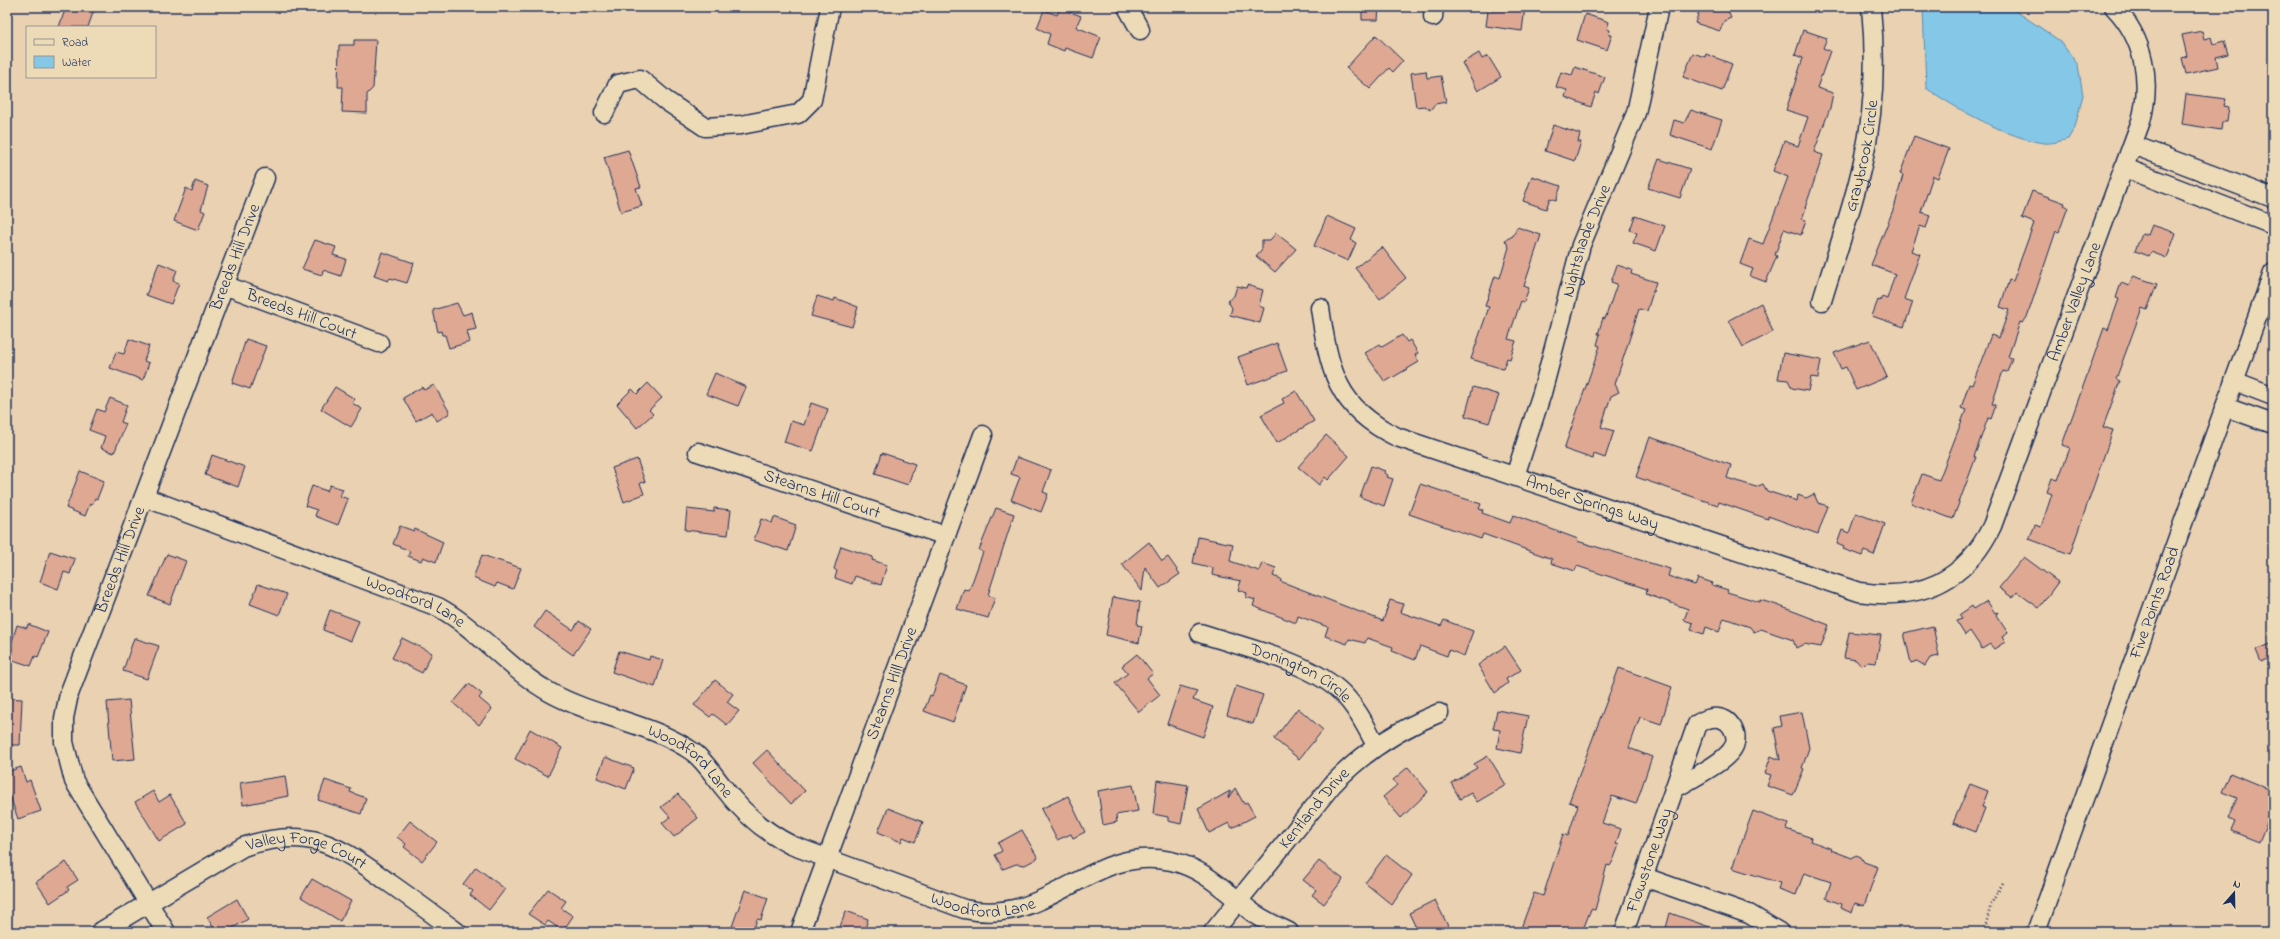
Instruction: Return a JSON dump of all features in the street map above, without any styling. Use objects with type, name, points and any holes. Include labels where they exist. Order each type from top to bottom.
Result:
[{"type":"street","points":[[604,113],[618,84],[640,79],[665,100],[705,127],[741,125],[798,114],[812,100],[830,7]]},
{"type":"street","points":[[1126,7],[1140,30]]},
{"type":"street","name":"Nightshade Drive","points":[[1515,476],[1542,393],[1581,245],[1636,113],[1659,7]]},
{"type":"street","name":"Graybrook Circle","points":[[1822,301],[1856,191],[1867,143],[1874,86],[1875,56],[1871,7]]},
{"type":"street","name":"Amber Valley Lane","points":[[1942,581],[1968,561],[1980,547],[1992,526],[2125,168],[2144,110],[2147,95],[2146,72],[2134,35],[2126,20],[2114,7]]},
{"type":"street","points":[[2133,145],[2273,198]]},
{"type":"street","points":[[2125,168],[2273,225]]},
{"type":"street","name":"Breeds Hill Drive","points":[[166,932],[74,781],[65,751],[65,710],[69,694],[265,178]]},
{"type":"street","name":"Five Points Road","points":[[2036,932],[2273,273]]},
{"type":"street","name":"Breeds Hill Court","points":[[224,285],[379,343]]},
{"type":"street","name":"Amber Springs Way","points":[[1320,308],[1328,358],[1333,374],[1343,392],[1365,416],[1384,430],[1397,437],[1859,592],[1896,595],[1927,588],[1942,581]]},
{"type":"street","points":[[2234,381],[2273,396]]},
{"type":"street","points":[[2225,407],[2273,424]]},
{"type":"street","name":"Stearns Hill Drive","points":[[800,932],[983,435]]},
{"type":"street","name":"Stearns Hill Court","points":[[698,452],[946,536]]},
{"type":"street","name":"Woodford Lane","points":[[144,497],[438,607],[453,616],[522,674],[551,693],[672,738],[695,754],[740,808],[764,829],[792,845],[973,910],[1000,911],[1023,908],[1049,897],[1106,866],[1126,861],[1147,859],[1171,861],[1194,869],[1239,900],[1258,916],[1290,932]]},
{"type":"street","name":"Donington Circle","points":[[1200,633],[1301,667],[1317,674],[1344,695],[1359,714],[1376,745]]},
{"type":"street","name":"Kentland Drive","points":[[1213,932],[1332,784],[1353,763],[1376,745],[1414,723],[1439,713]]},
{"type":"street","name":"Flowstone Way","points":[[1624,932],[1674,789]]},
{"type":"street","name":"Valley Forge Court","points":[[100,932],[243,847],[271,839],[306,838],[336,847],[357,859],[457,932]]},
{"type":"street","points":[[1644,876],[1749,914],[1779,932]]},
{"type":"path","points":[[1984,932],[1991,904],[2004,881]]},
{"type":"water","points":[[1923,7],[2010,7],[2060,41],[2078,65],[2083,95],[2075,127],[2068,139],[2047,143],[2015,136],[1983,122],[1926,88]]},
{"type":"building","points":[[66,7],[95,7],[88,26],[59,26]]},
{"type":"building","points":[[1362,7],[1379,7],[1378,20],[1362,20]]},
{"type":"building","points":[[1493,7],[1525,7],[1522,31],[1486,26],[1488,11],[1492,11]]},
{"type":"building","points":[[1701,7],[1726,7],[1731,18],[1724,21],[1720,31],[1695,23]]},
{"type":"building","points":[[1060,8],[1081,16],[1076,27],[1101,37],[1093,58],[1065,48],[1064,51],[1047,44],[1050,34],[1037,28],[1044,10],[1057,15]]},
{"type":"building","points":[[1585,14],[1609,22],[1607,29],[1610,30],[1609,35],[1612,35],[1607,50],[1577,40]]},
{"type":"building","points":[[1803,30],[1827,38],[1823,48],[1830,51],[1817,88],[1833,93],[1830,108],[1814,152],[1823,155],[1805,208],[1802,219],[1806,220],[1801,235],[1784,229],[1775,255],[1777,256],[1766,282],[1750,276],[1753,269],[1740,264],[1749,239],[1763,244],[1788,177],[1773,171],[1784,141],[1798,146],[1808,117],[1786,110],[1803,58],[1795,55]]},
{"type":"building","points":[[2202,31],[2204,39],[2211,37],[2213,44],[2224,41],[2228,54],[2216,57],[2218,67],[2186,74],[2182,58],[2187,56],[2182,35]]},
{"type":"building","points":[[1376,35],[1403,61],[1393,72],[1389,68],[1370,89],[1346,68]]},
{"type":"building","points":[[354,40],[376,40],[373,88],[367,94],[367,113],[342,112],[343,87],[338,87],[339,45],[354,45]]},
{"type":"building","points":[[1479,53],[1482,59],[1488,56],[1501,77],[1478,91],[1462,63]]},
{"type":"building","points":[[1693,53],[1705,57],[1706,54],[1732,64],[1722,91],[1683,77]]},
{"type":"building","points":[[1575,67],[1605,77],[1599,94],[1596,92],[1591,107],[1565,97],[1567,90],[1556,87],[1561,72],[1572,75]]},
{"type":"building","points":[[1426,71],[1427,78],[1441,76],[1446,102],[1435,104],[1430,110],[1424,106],[1416,107],[1411,73]]},
{"type":"building","points":[[2186,94],[2226,99],[2224,106],[2229,107],[2227,122],[2222,122],[2221,130],[2182,124]]},
{"type":"building","points":[[1691,110],[1722,120],[1712,149],[1670,135],[1674,120],[1684,123]]},
{"type":"building","points":[[1553,125],[1580,134],[1578,142],[1581,142],[1575,161],[1545,151]]},
{"type":"building","points":[[1914,136],[1949,149],[1938,178],[1933,176],[1921,212],[1930,215],[1926,228],[1920,226],[1911,251],[1920,254],[1904,299],[1913,302],[1904,327],[1872,316],[1878,300],[1880,301],[1882,297],[1887,299],[1895,274],[1871,265],[1895,205],[1903,175],[1900,174]]},
{"type":"building","points":[[628,150],[641,187],[636,188],[642,206],[621,212],[604,157]]},
{"type":"building","points":[[1659,159],[1690,169],[1680,198],[1648,188]]},
{"type":"building","points":[[1532,176],[1561,186],[1556,200],[1550,198],[1546,209],[1523,201]]},
{"type":"building","points":[[195,181],[208,186],[201,210],[205,212],[198,230],[174,221],[186,188],[192,191]]},
{"type":"building","points":[[2032,191],[2065,203],[2064,205],[2068,207],[2059,232],[2056,231],[2027,317],[2023,323],[2020,322],[2008,357],[2012,358],[2007,372],[2003,371],[1992,404],[1996,405],[1991,419],[1988,418],[1974,457],[1976,457],[1953,519],[1911,503],[1922,474],[1939,480],[1966,410],[1961,408],[1969,384],[1972,385],[1991,335],[1999,338],[2009,310],[2000,307],[2009,280],[2013,281],[2034,223],[2022,218]]},
{"type":"building","points":[[1327,216],[1356,229],[1351,240],[1356,243],[1348,261],[1314,246]]},
{"type":"building","points":[[1635,216],[1665,226],[1656,251],[1633,243],[1637,233],[1630,230]]},
{"type":"building","points":[[2152,225],[2176,233],[2167,258],[2151,252],[2149,256],[2135,251],[2142,233],[2148,235]]},
{"type":"building","points":[[1517,227],[1541,235],[1524,286],[1529,288],[1524,302],[1521,301],[1508,339],[1516,341],[1510,359],[1507,358],[1503,369],[1471,359],[1489,307],[1485,306],[1495,276],[1500,278],[1509,247],[1505,240],[1513,236]]},
{"type":"building","points":[[1276,233],[1296,249],[1275,272],[1256,256],[1262,249],[1262,240],[1270,240]]},
{"type":"building","points":[[315,240],[336,247],[333,255],[346,259],[341,276],[323,270],[322,275],[302,269]]},
{"type":"building","points":[[1382,247],[1406,278],[1380,299],[1355,268]]},
{"type":"building","points":[[382,252],[414,263],[407,283],[390,278],[388,281],[374,276]]},
{"type":"building","points":[[159,263],[177,270],[173,281],[179,283],[171,304],[146,295]]},
{"type":"building","points":[[1617,265],[1632,270],[1631,274],[1656,282],[1647,311],[1639,309],[1615,384],[1619,392],[1611,396],[1601,427],[1614,431],[1605,458],[1594,454],[1593,459],[1564,449],[1600,346],[1597,345],[1600,334],[1598,334],[1603,318],[1605,319],[1617,284],[1611,282]]},
{"type":"building","points":[[2133,276],[2157,284],[2147,310],[2142,308],[2116,379],[2120,381],[2103,427],[2113,430],[2070,554],[2029,539],[2035,525],[2041,527],[2052,494],[2047,492],[2052,478],[2058,480],[2070,448],[2062,445],[2104,328],[2108,330],[2119,299],[2116,298],[2121,283],[2129,286]]},
{"type":"building","points":[[1247,285],[1263,290],[1259,306],[1264,308],[1260,323],[1230,315],[1232,308],[1228,301],[1234,296],[1237,286],[1246,288]]},
{"type":"building","points":[[817,296],[834,301],[835,298],[858,307],[852,327],[811,316]]},
{"type":"building","points":[[457,303],[463,315],[472,312],[476,329],[467,331],[470,342],[449,348],[445,335],[442,335],[441,331],[438,332],[433,310]]},
{"type":"building","points":[[1761,303],[1773,332],[1743,347],[1729,320]]},
{"type":"building","points":[[1402,335],[1407,342],[1410,340],[1418,353],[1415,355],[1419,362],[1385,382],[1365,353],[1380,344],[1382,347]]},
{"type":"building","points":[[129,339],[149,346],[144,361],[149,363],[143,380],[110,368],[116,352],[124,354]]},
{"type":"building","points":[[246,339],[266,346],[250,389],[232,383]]},
{"type":"building","points":[[1870,340],[1887,377],[1856,390],[1846,367],[1841,369],[1834,353]]},
{"type":"building","points":[[1277,343],[1287,371],[1248,385],[1238,357]]},
{"type":"building","points":[[1783,353],[1821,360],[1818,378],[1811,377],[1808,391],[1792,388],[1788,380],[1778,379]]},
{"type":"building","points":[[715,373],[746,387],[738,406],[706,394]]},
{"type":"building","points":[[648,383],[662,398],[649,410],[653,414],[637,428],[617,404],[632,389],[637,394]]},
{"type":"building","points":[[434,385],[450,413],[437,421],[432,412],[416,421],[403,398],[422,387],[424,390]]},
{"type":"building","points":[[335,387],[355,399],[352,403],[362,409],[351,427],[321,409]]},
{"type":"building","points":[[1473,387],[1499,395],[1489,423],[1465,416]]},
{"type":"building","points":[[1296,391],[1314,421],[1277,443],[1261,415],[1284,403],[1282,399]]},
{"type":"building","points":[[110,398],[127,405],[121,422],[126,424],[114,453],[101,448],[105,436],[89,430],[97,409],[104,412]]},
{"type":"building","points":[[811,403],[828,409],[813,451],[784,442],[791,421],[804,425]]},
{"type":"building","points":[[1326,435],[1349,456],[1328,480],[1325,477],[1319,485],[1298,467]]},
{"type":"building","points":[[1650,437],[1731,465],[1727,478],[1756,487],[1763,484],[1767,491],[1797,501],[1798,495],[1806,498],[1814,494],[1818,503],[1828,506],[1818,534],[1768,516],[1768,519],[1719,502],[1718,505],[1636,477]]},
{"type":"building","points":[[882,453],[915,464],[908,485],[875,474]]},
{"type":"building","points":[[212,455],[245,467],[238,487],[205,475]]},
{"type":"building","points":[[1017,457],[1051,470],[1043,492],[1048,494],[1041,512],[1011,500],[1020,477],[1011,474]]},
{"type":"building","points":[[637,459],[645,482],[640,483],[644,494],[624,502],[612,468]]},
{"type":"building","points":[[1371,466],[1385,471],[1384,473],[1388,475],[1387,477],[1393,479],[1384,506],[1360,497]]},
{"type":"building","points":[[80,471],[104,481],[97,499],[95,498],[92,505],[90,504],[85,516],[66,508]]},
{"type":"building","points":[[1420,484],[1481,504],[1479,509],[1483,510],[1482,513],[1510,523],[1513,515],[1578,539],[1577,541],[1670,569],[1668,576],[1695,585],[1698,578],[1713,583],[1712,585],[1728,590],[1727,592],[1760,602],[1760,600],[1777,605],[1829,625],[1821,647],[1804,644],[1796,648],[1793,640],[1761,629],[1754,632],[1750,627],[1724,618],[1719,632],[1706,627],[1704,634],[1691,630],[1693,623],[1684,620],[1688,609],[1646,594],[1647,589],[1577,566],[1575,571],[1551,563],[1552,559],[1483,534],[1481,539],[1409,514]]},
{"type":"building","points":[[330,485],[343,489],[340,496],[348,499],[338,525],[315,516],[317,510],[305,506],[312,486],[327,491]]},
{"type":"building","points":[[714,508],[731,510],[728,535],[685,530],[687,509],[714,512]]},
{"type":"building","points":[[996,508],[1014,514],[988,595],[995,598],[988,618],[957,609],[964,589],[969,591],[983,552],[979,550]]},
{"type":"building","points":[[1856,513],[1885,524],[1874,555],[1864,551],[1862,556],[1843,549],[1844,547],[1837,544],[1842,530],[1849,533]]},
{"type":"building","points":[[774,517],[796,525],[788,551],[754,540],[761,519],[772,523]]},
{"type":"building","points":[[400,526],[414,531],[415,529],[443,542],[436,562],[423,557],[421,561],[408,556],[410,551],[393,544]]},
{"type":"building","points":[[1198,537],[1233,544],[1230,561],[1259,571],[1262,563],[1276,568],[1273,576],[1281,579],[1280,581],[1383,621],[1390,600],[1403,604],[1400,612],[1441,626],[1444,620],[1473,631],[1464,656],[1449,650],[1447,656],[1420,646],[1415,660],[1392,651],[1393,647],[1367,638],[1365,643],[1349,639],[1347,644],[1325,636],[1328,627],[1298,616],[1296,623],[1253,606],[1255,600],[1246,597],[1247,593],[1238,590],[1241,581],[1212,575],[1213,568],[1193,563]]},
{"type":"building","points":[[1149,542],[1162,561],[1168,557],[1180,574],[1160,588],[1145,567],[1142,591],[1122,564]]},
{"type":"building","points":[[841,546],[873,557],[872,560],[887,565],[881,585],[855,576],[852,584],[835,578],[837,571],[834,569]]},
{"type":"building","points":[[50,551],[75,559],[70,574],[64,572],[58,589],[40,582]]},
{"type":"building","points":[[167,554],[186,561],[170,604],[149,596]]},
{"type":"building","points":[[482,555],[521,568],[513,589],[497,583],[495,587],[473,578]]},
{"type":"building","points":[[2024,557],[2058,582],[2039,608],[2017,592],[2013,598],[1999,588]]},
{"type":"building","points":[[258,584],[287,594],[279,615],[250,604]]},
{"type":"building","points":[[1113,597],[1140,602],[1137,625],[1142,626],[1139,643],[1106,635]]},
{"type":"building","points":[[1987,601],[1995,613],[1998,612],[1996,615],[2008,633],[2002,637],[2005,642],[1994,649],[1990,644],[1982,649],[1970,631],[1965,635],[1956,621],[1962,619],[1959,615],[1972,606],[1974,609]]},
{"type":"building","points":[[330,610],[359,621],[351,641],[323,630]]},
{"type":"building","points":[[545,611],[573,630],[579,621],[591,629],[573,655],[534,627]]},
{"type":"building","points":[[28,624],[48,632],[38,657],[35,656],[31,666],[7,658],[17,625],[27,628]]},
{"type":"building","points":[[1933,626],[1939,656],[1930,658],[1925,666],[1917,661],[1911,663],[1904,633]]},
{"type":"building","points":[[1849,632],[1881,635],[1876,663],[1867,662],[1861,666],[1856,660],[1844,658]]},
{"type":"building","points":[[134,638],[159,646],[147,679],[123,671]]},
{"type":"building","points":[[402,638],[432,653],[422,673],[392,658]]},
{"type":"building","points":[[2273,643],[2273,656],[2261,662],[2256,650]]},
{"type":"building","points":[[1505,646],[1521,670],[1506,679],[1508,683],[1495,693],[1478,665]]},
{"type":"building","points":[[619,651],[649,660],[650,656],[663,660],[655,687],[612,672]]},
{"type":"building","points":[[1137,654],[1153,674],[1147,678],[1160,695],[1139,712],[1115,683],[1128,673],[1122,666]]},
{"type":"building","points":[[1619,668],[1672,687],[1661,724],[1640,717],[1629,748],[1652,757],[1636,804],[1612,796],[1602,823],[1621,829],[1616,844],[1619,845],[1610,866],[1607,865],[1595,910],[1591,909],[1582,932],[1531,932],[1521,928],[1534,893],[1543,896],[1563,834],[1568,836],[1578,805],[1569,802]]},
{"type":"building","points":[[940,675],[966,685],[953,722],[924,711],[930,695],[932,696]]},
{"type":"building","points":[[715,680],[733,694],[727,702],[739,711],[727,725],[713,714],[710,717],[694,705]]},
{"type":"building","points":[[469,684],[482,694],[479,698],[492,709],[479,725],[453,703]]},
{"type":"building","points":[[1180,686],[1197,691],[1193,700],[1213,707],[1203,737],[1167,724]]},
{"type":"building","points":[[1236,686],[1263,695],[1253,724],[1227,715]]},
{"type":"building","points":[[7,698],[22,699],[20,745],[7,745]]},
{"type":"building","points":[[129,700],[135,759],[112,761],[107,702]]},
{"type":"building","points":[[1298,708],[1323,730],[1299,759],[1274,739]]},
{"type":"building","points":[[1497,710],[1528,716],[1520,753],[1497,748],[1500,730],[1493,729]]},
{"type":"building","points":[[1802,712],[1809,748],[1802,768],[1804,769],[1793,795],[1767,786],[1771,775],[1765,773],[1771,756],[1780,760],[1774,728],[1782,726],[1780,716]]},
{"type":"building","points":[[530,729],[562,748],[548,776],[515,759]]},
{"type":"building","points":[[767,750],[805,791],[791,804],[753,763]]},
{"type":"building","points":[[1488,756],[1506,785],[1477,802],[1471,793],[1460,799],[1451,783],[1477,768],[1474,764]]},
{"type":"building","points":[[605,757],[634,768],[626,789],[597,778]]},
{"type":"building","points":[[21,767],[26,782],[30,780],[41,811],[18,819],[7,788],[7,772]]},
{"type":"building","points":[[1408,767],[1428,792],[1401,818],[1383,797],[1397,785],[1393,780]]},
{"type":"building","points":[[2230,773],[2273,791],[2273,807],[2259,842],[2231,831],[2235,822],[2228,819],[2237,798],[2222,792]]},
{"type":"building","points":[[285,776],[288,796],[243,805],[240,783]]},
{"type":"building","points":[[325,780],[351,789],[350,792],[366,798],[361,814],[318,800]]},
{"type":"building","points":[[1157,780],[1188,785],[1181,824],[1168,821],[1168,817],[1153,814]]},
{"type":"building","points":[[1970,784],[1988,791],[1982,807],[1985,808],[1976,832],[1953,823]]},
{"type":"building","points":[[1133,785],[1138,811],[1116,815],[1117,822],[1103,825],[1098,791]]},
{"type":"building","points":[[1235,788],[1244,804],[1247,802],[1255,816],[1232,828],[1229,823],[1209,833],[1198,809],[1230,791],[1228,798]]},
{"type":"building","points":[[153,791],[159,802],[170,795],[187,824],[159,841],[135,802]]},
{"type":"building","points":[[678,794],[698,818],[674,837],[662,823],[670,817],[661,807]]},
{"type":"building","points":[[1068,796],[1085,832],[1073,838],[1071,834],[1057,840],[1041,809]]},
{"type":"building","points":[[888,808],[923,822],[915,842],[903,837],[901,842],[878,832]]},
{"type":"building","points":[[1753,811],[1788,824],[1786,829],[1812,838],[1811,841],[1832,849],[1831,850],[1852,858],[1856,855],[1861,857],[1864,862],[1878,867],[1864,906],[1855,903],[1852,913],[1840,908],[1841,904],[1826,898],[1831,882],[1804,873],[1796,895],[1778,889],[1780,883],[1732,868]]},
{"type":"building","points":[[410,821],[437,842],[422,861],[404,847],[406,844],[397,837]]},
{"type":"building","points":[[1022,830],[1038,858],[1025,865],[1016,864],[1003,869],[995,855],[1002,851],[998,843]]},
{"type":"building","points":[[1386,855],[1412,875],[1392,905],[1365,883]]},
{"type":"building","points":[[1319,861],[1343,879],[1324,904],[1312,895],[1316,890],[1303,880]]},
{"type":"building","points":[[66,862],[78,880],[67,887],[69,890],[50,903],[36,882]]},
{"type":"building","points":[[476,867],[505,889],[489,910],[470,895],[473,891],[463,884]]},
{"type":"building","points":[[312,879],[351,901],[340,921],[301,897]]},
{"type":"building","points":[[548,889],[566,901],[561,908],[573,916],[563,931],[548,921],[545,925],[528,914]]},
{"type":"building","points":[[745,890],[768,898],[761,920],[757,919],[753,932],[730,932]]},
{"type":"building","points":[[237,899],[248,919],[226,932],[216,932],[207,917]]},
{"type":"building","points":[[1435,900],[1449,928],[1441,932],[1418,932],[1409,913]]},
{"type":"building","points":[[846,911],[868,919],[864,932],[838,932]]},
{"type":"building","points":[[1670,913],[1718,930],[1718,932],[1665,932]]}]
